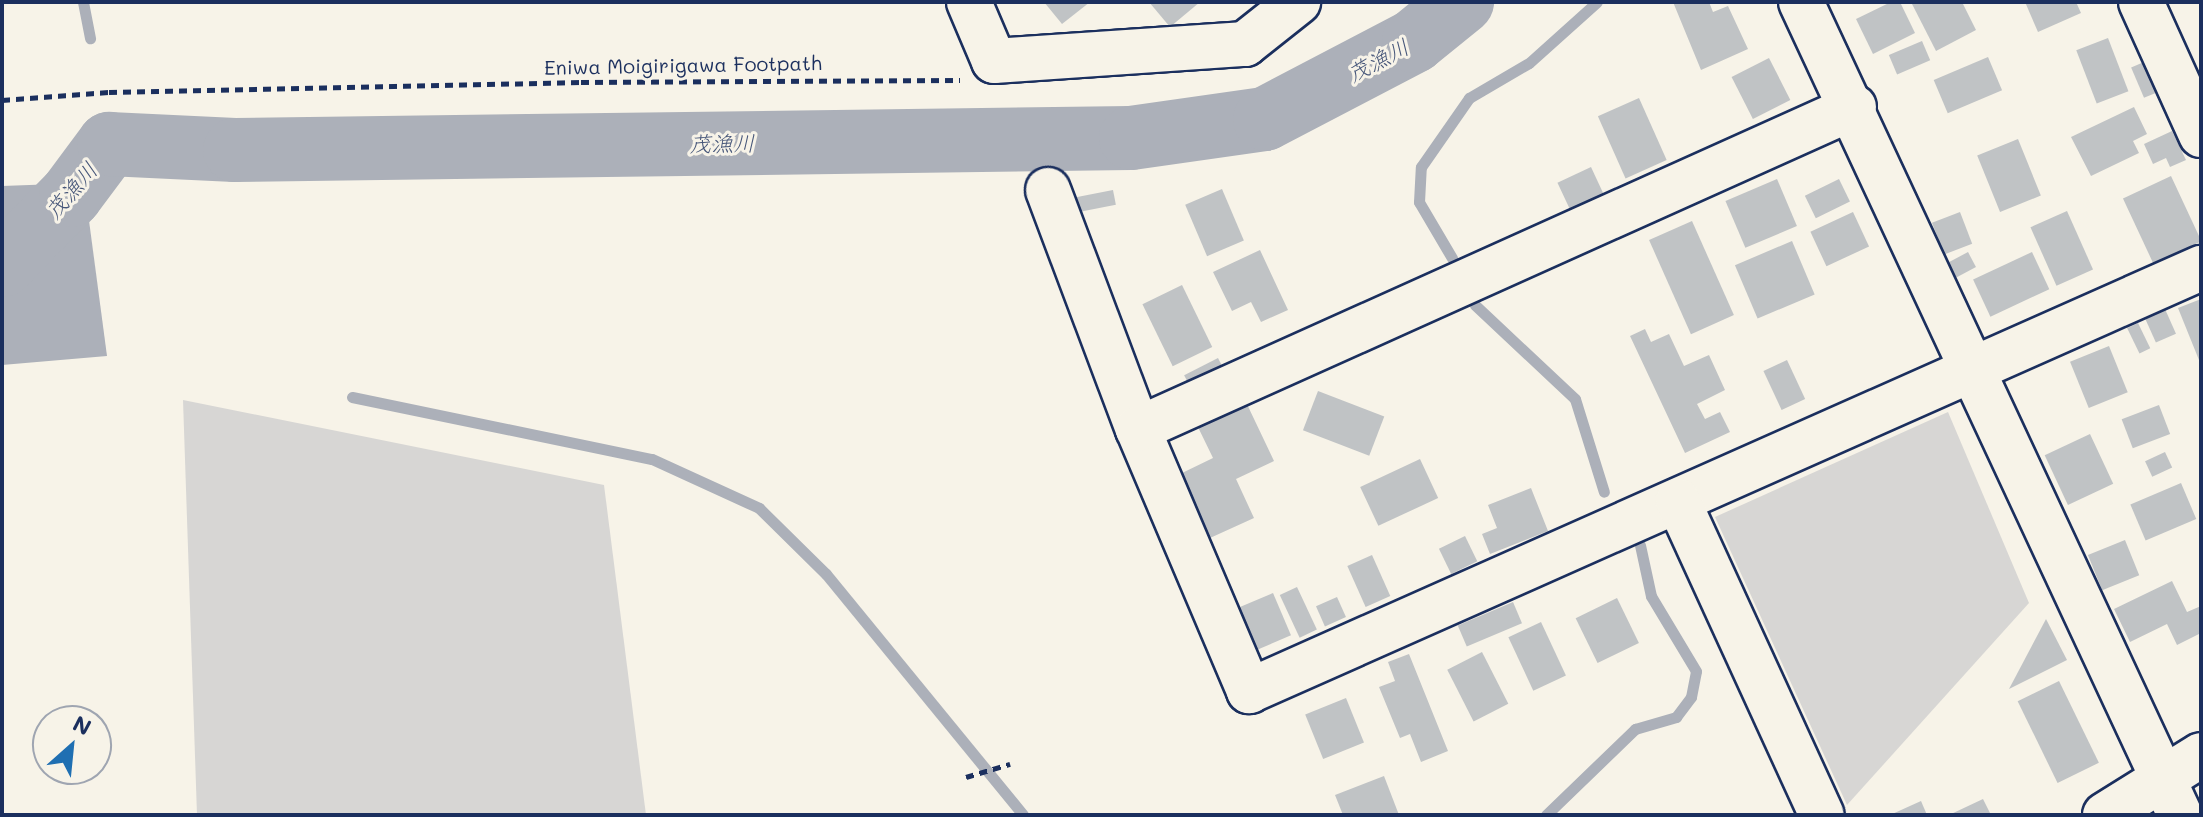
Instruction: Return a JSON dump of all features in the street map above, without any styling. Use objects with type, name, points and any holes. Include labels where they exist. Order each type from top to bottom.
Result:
[{"type":"street","points":[[969,2],[994,61],[1245,44],[1298,2]]},
{"type":"street","points":[[1801,2],[1854,107],[1969,371],[2171,797]]},
{"type":"street","points":[[2141,2],[2201,135]]},
{"type":"street","points":[[1138,429],[1854,107]]},
{"type":"street","points":[[1048,190],[1138,429],[1249,691],[2201,268]]},
{"type":"street","points":[[1678,501],[1822,815]]},
{"type":"street","points":[[2105,815],[2171,797],[2201,755]]},
{"type":"path","name":"Eniwa Moigirigawa Footpath","points":[[2,100],[109,92],[549,82],[965,80]]},
{"type":"path","points":[[966,777],[1010,764]]},
{"type":"shaded area","points":[[183,400],[604,485],[646,815],[197,815]]},
{"type":"shaded area","points":[[1948,412],[2029,603],[1847,805],[1715,517]]},
{"type":"water","points":[[84,183],[107,356],[2,365],[2,186]]},
{"type":"building","points":[[1044,2],[1090,2],[1062,24]]},
{"type":"building","points":[[1149,2],[1200,2],[1170,27]]},
{"type":"building","points":[[1673,2],[1709,2],[1713,12],[1728,6],[1748,49],[1701,70]]},
{"type":"building","points":[[1891,2],[1900,2],[1915,33],[1873,54],[1856,19]]},
{"type":"building","points":[[1911,2],[1962,2],[1976,30],[1936,51]]},
{"type":"building","points":[[2025,2],[2076,2],[2081,13],[2038,32]]},
{"type":"building","points":[[2108,38],[2128,91],[2097,103],[2076,50]]},
{"type":"building","points":[[1922,41],[1930,60],[1897,74],[1889,55]]},
{"type":"building","points":[[1988,57],[2002,90],[1948,113],[1934,80]]},
{"type":"building","points":[[1769,58],[1790,100],[1753,119],[1732,77]]},
{"type":"building","points":[[2144,62],[2157,92],[2144,98],[2131,67]]},
{"type":"building","points":[[1639,98],[1667,160],[1626,178],[1598,116]]},
{"type":"building","points":[[2134,107],[2147,134],[2133,141],[2139,153],[2091,176],[2071,137]]},
{"type":"building","points":[[2172,131],[2186,160],[2170,167],[2166,158],[2153,164],[2144,144]]},
{"type":"building","points":[[2018,139],[2041,196],[2000,212],[1977,155]]},
{"type":"building","points":[[1591,167],[1605,197],[1571,213],[1557,183]]},
{"type":"building","points":[[2171,176],[2201,241],[2153,264],[2123,198]]},
{"type":"building","points":[[1777,179],[1797,226],[1745,248],[1725,201]]},
{"type":"building","points":[[1839,179],[1850,201],[1816,218],[1805,196]]},
{"type":"building","points":[[1222,189],[1244,241],[1207,256],[1185,205]]},
{"type":"building","points":[[1113,190],[1116,205],[1078,212],[1075,197]]},
{"type":"building","points":[[2067,211],[2093,269],[2056,286],[2030,227]]},
{"type":"building","points":[[1853,212],[1869,246],[1826,266],[1810,232]]},
{"type":"building","points":[[1960,212],[1972,244],[1944,254],[1932,223]]},
{"type":"building","points":[[1692,221],[1734,315],[1691,334],[1649,240]]},
{"type":"building","points":[[1792,241],[1815,294],[1758,319],[1735,265]]},
{"type":"building","points":[[1260,250],[1288,310],[1261,322],[1251,302],[1232,311],[1213,272]]},
{"type":"building","points":[[1968,252],[1976,267],[1953,279],[1945,264]]},
{"type":"building","points":[[2032,252],[2049,289],[1990,317],[1973,279]]},
{"type":"building","points":[[1182,285],[1212,347],[1173,366],[1142,304]]},
{"type":"building","points":[[2201,299],[2201,365],[2178,308]]},
{"type":"building","points":[[2165,309],[2176,334],[2156,343],[2145,318]]},
{"type":"building","points":[[2138,323],[2150,348],[2139,353],[2127,328]]},
{"type":"building","points":[[1645,329],[1651,342],[1669,334],[1684,366],[1709,355],[1725,390],[1697,404],[1705,419],[1720,412],[1730,432],[1685,453],[1630,336]]},
{"type":"building","points":[[2109,346],[2128,392],[2089,408],[2070,362]]},
{"type":"building","points":[[1218,358],[1222,366],[1188,383],[1184,375]]},
{"type":"building","points":[[1787,360],[1805,399],[1782,410],[1763,371]]},
{"type":"building","points":[[1318,391],[1384,416],[1369,456],[1303,430]]},
{"type":"building","points":[[1245,400],[1274,461],[1236,479],[1254,518],[1210,538],[1180,474],[1213,458],[1196,423]]},
{"type":"building","points":[[2159,405],[2170,434],[2133,448],[2122,419]]},
{"type":"building","points":[[2090,434],[2113,484],[2068,505],[2045,455]]},
{"type":"building","points":[[2165,452],[2172,467],[2152,477],[2145,461]]},
{"type":"building","points":[[1420,459],[1438,498],[1378,526],[1360,487]]},
{"type":"building","points":[[2181,483],[2196,519],[2146,540],[2130,504]]},
{"type":"building","points":[[1531,488],[1548,531],[1490,554],[1482,534],[1497,528],[1488,505]]},
{"type":"building","points":[[1465,536],[1477,561],[1451,574],[1439,549]]},
{"type":"building","points":[[2125,540],[2139,575],[2102,590],[2088,555]]},
{"type":"building","points":[[1372,555],[1390,596],[1366,607],[1347,566]]},
{"type":"building","points":[[2172,581],[2187,612],[2201,606],[2201,633],[2177,645],[2167,624],[2130,642],[2114,609]]},
{"type":"building","points":[[1297,587],[1317,630],[1300,638],[1280,595]]},
{"type":"building","points":[[1273,593],[1291,635],[1251,652],[1233,610]]},
{"type":"building","points":[[1337,597],[1346,617],[1325,626],[1316,606]]},
{"type":"building","points":[[1617,598],[1639,643],[1598,663],[1576,618]]},
{"type":"building","points":[[1513,602],[1522,623],[1467,647],[1458,625]]},
{"type":"building","points":[[2046,619],[2067,660],[2009,689]]},
{"type":"building","points":[[1541,622],[1566,675],[1533,691],[1508,637]]},
{"type":"building","points":[[1482,652],[1508,704],[1474,721],[1447,670]]},
{"type":"building","points":[[1409,654],[1448,751],[1421,762],[1410,734],[1400,738],[1379,687],[1395,681],[1388,662]]},
{"type":"building","points":[[2059,681],[2099,763],[2058,783],[2018,701]]},
{"type":"building","points":[[1346,698],[1364,743],[1323,759],[1305,714]]},
{"type":"building","points":[[1384,776],[1399,815],[1343,815],[1335,795]]},
{"type":"building","points":[[1983,799],[1991,815],[1949,815]]},
{"type":"building","points":[[1921,801],[1927,815],[1890,815]]},
{"type":"waterway","points":[[83,2],[90,38]]},
{"type":"waterway","name":"茂漁川","points":[[2,265],[71,195],[109,144],[235,150],[1131,138],[1265,119],[1414,41],[1462,2]]},
{"type":"waterway","points":[[1452,258],[1419,202],[1421,167],[1469,98],[1529,63],[1597,2]]},
{"type":"waterway","points":[[1475,305],[1575,399],[1604,492]]},
{"type":"waterway","points":[[352,397],[652,459],[759,508],[826,574],[1023,815]]},
{"type":"waterway","points":[[1546,815],[1635,729],[1676,717],[1691,697],[1696,671],[1651,596],[1640,545]]}]
